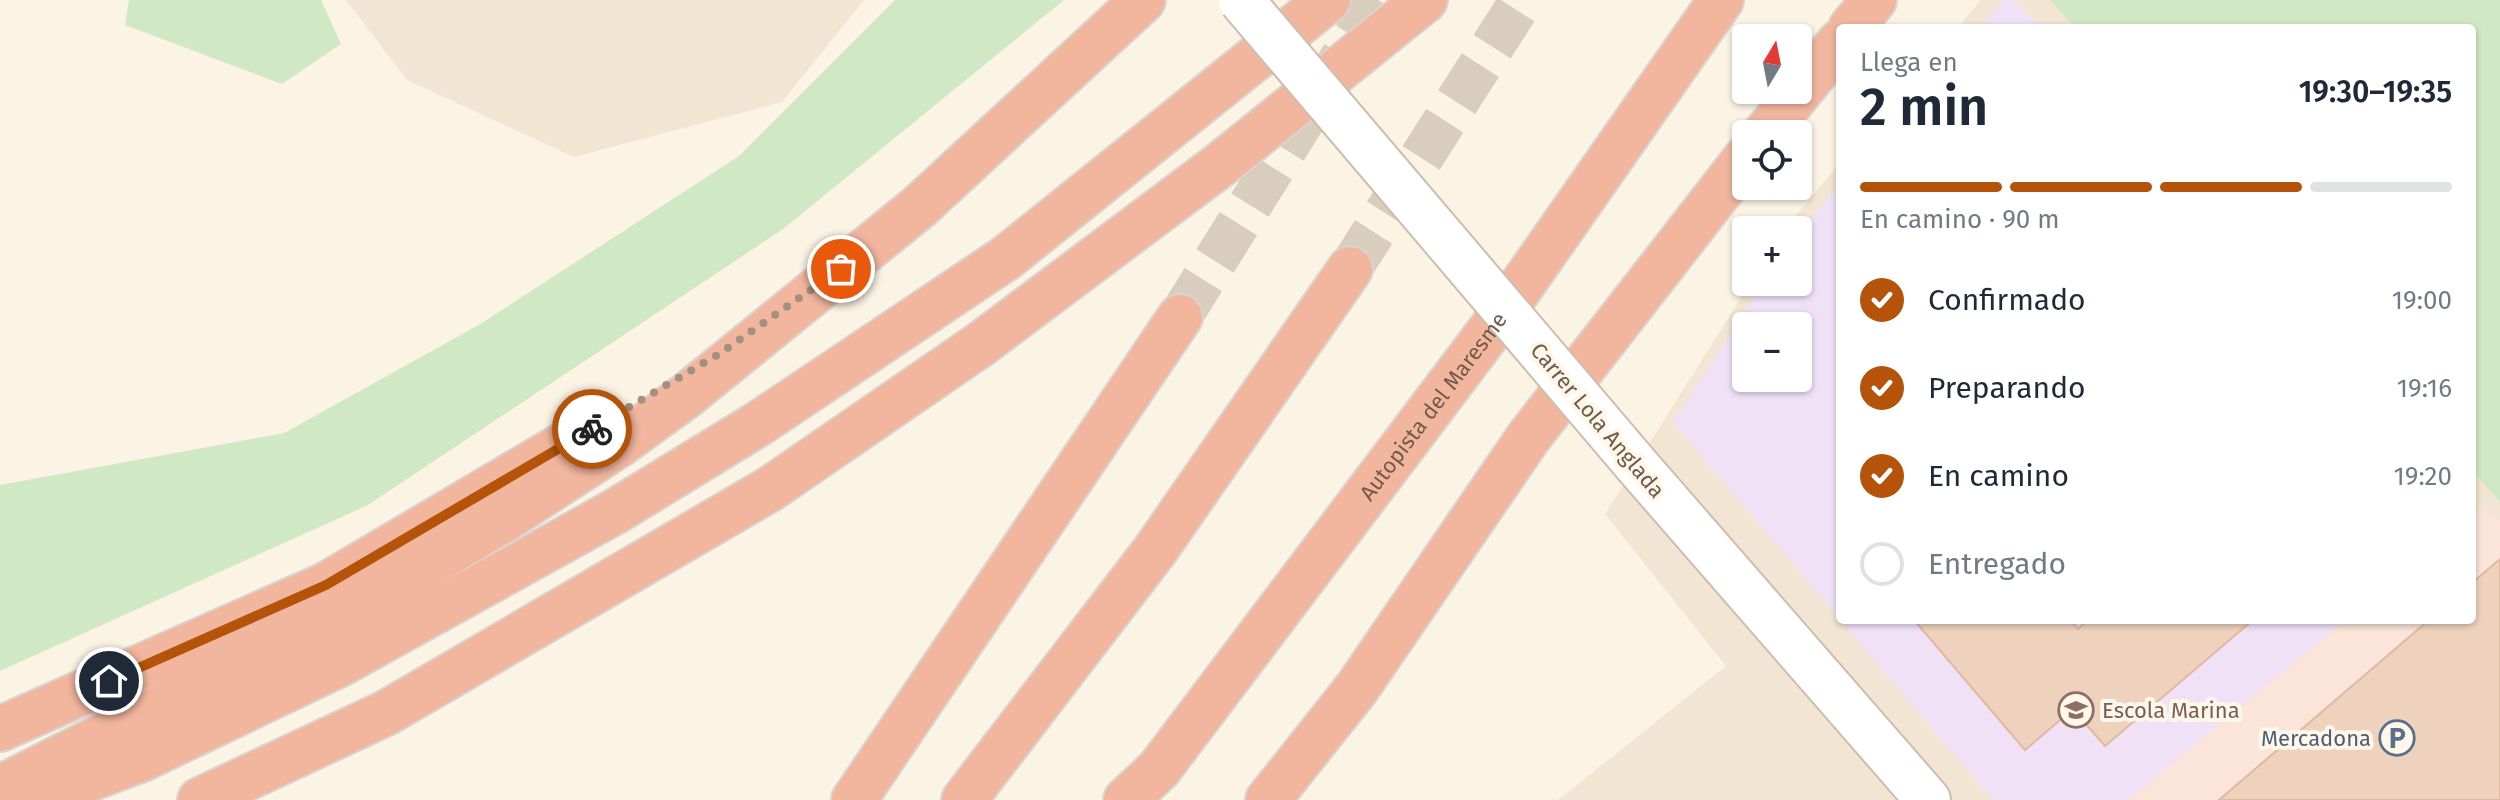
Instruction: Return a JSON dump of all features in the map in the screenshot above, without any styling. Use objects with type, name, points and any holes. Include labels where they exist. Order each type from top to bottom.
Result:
[{"type":"highway","points":[[0,788],[363,604],[502,521],[675,404],[866,252],[1143,0]]},
{"type":"highway","points":[[34,800],[142,759],[342,663],[616,511],[758,424],[1006,258],[1328,0]]},
{"type":"highway","points":[[200,800],[386,713],[770,489],[981,344],[1220,165],[1425,0]]},
{"type":"highway","points":[[1854,24],[1874,0]]},
{"type":"highway","name":"Autopista del Maresme","points":[[1126,800],[1159,769],[1492,328],[1718,7]]},
{"type":"highway","points":[[1776,120],[1836,47]]},
{"type":"highway","points":[[1268,800],[1357,688],[1528,438],[1732,176]]},
{"type":"highway","points":[[0,729],[326,585],[719,354],[866,252]]},
{"type":"highway","points":[[964,800],[1156,549],[1350,269]]},
{"type":"highway","points":[[854,800],[1180,317]]},
{"type":"street","name":"Carrer Lola Anglada","points":[[1241,0],[1639,468],[1928,800]]},
{"type":"shaded area","points":[[346,0],[864,0],[782,102],[574,157],[407,80]]},
{"type":"shaded area","points":[[1981,0],[2050,0],[2071,24],[1960,24]]},
{"type":"shaded area","points":[[2005,0],[2014,0],[2036,24],[1984,24]]},
{"type":"shaded area","points":[[1836,168],[1836,624],[2476,624],[2476,475],[2500,502],[2500,800],[1558,800],[1726,666],[1605,514],[1732,312],[1732,392],[1812,392],[1812,312],[1732,312],[1742,296],[1812,296],[1812,216],[1796,216]]},
{"type":"shaded area","points":[[1836,189],[1836,615],[1673,422],[1732,332],[1732,392],[1812,392],[1812,312],[1745,312],[1756,296],[1812,296],[1812,217]]},
{"type":"shaded area","points":[[2481,508],[2500,519],[2500,800],[2128,800],[2340,624],[2476,624],[2476,512]]},
{"type":"shaded area","name":"Escola Marina","points":[[1843,624],[2340,624],[2128,800],[1993,800]]},
{"type":"green space","points":[[129,0],[321,0],[341,44],[282,84],[125,25]]},
{"type":"green space","points":[[895,0],[1064,0],[783,229],[368,505],[0,671],[0,485],[284,433],[482,323],[739,156]]},
{"type":"green space","points":[[2050,0],[2500,0],[2500,502],[2476,475],[2476,24],[2071,24]]},
{"type":"building","name":"Mercadona","points":[[2500,559],[2500,800],[2219,800],[2424,624],[2476,624],[2476,580]]},
{"type":"building","points":[[1917,624],[2074,624],[2078,629],[2084,624],[2248,624],[2105,746],[2073,709],[2025,750]]},
{"type":"tunnel","points":[[1180,317],[1378,0]]},
{"type":"tunnel","points":[[1350,269],[1522,0]]},
{"type":"way so far","points":[[592,429],[719,354],[841,269]]},
{"type":"place","name":"Escola Marina","points":[[2076,710]]},
{"type":"place","name":"Mercadona","points":[[2397,738]]},
{"type":"route","points":[[109,681],[326,585],[592,429]]}]
